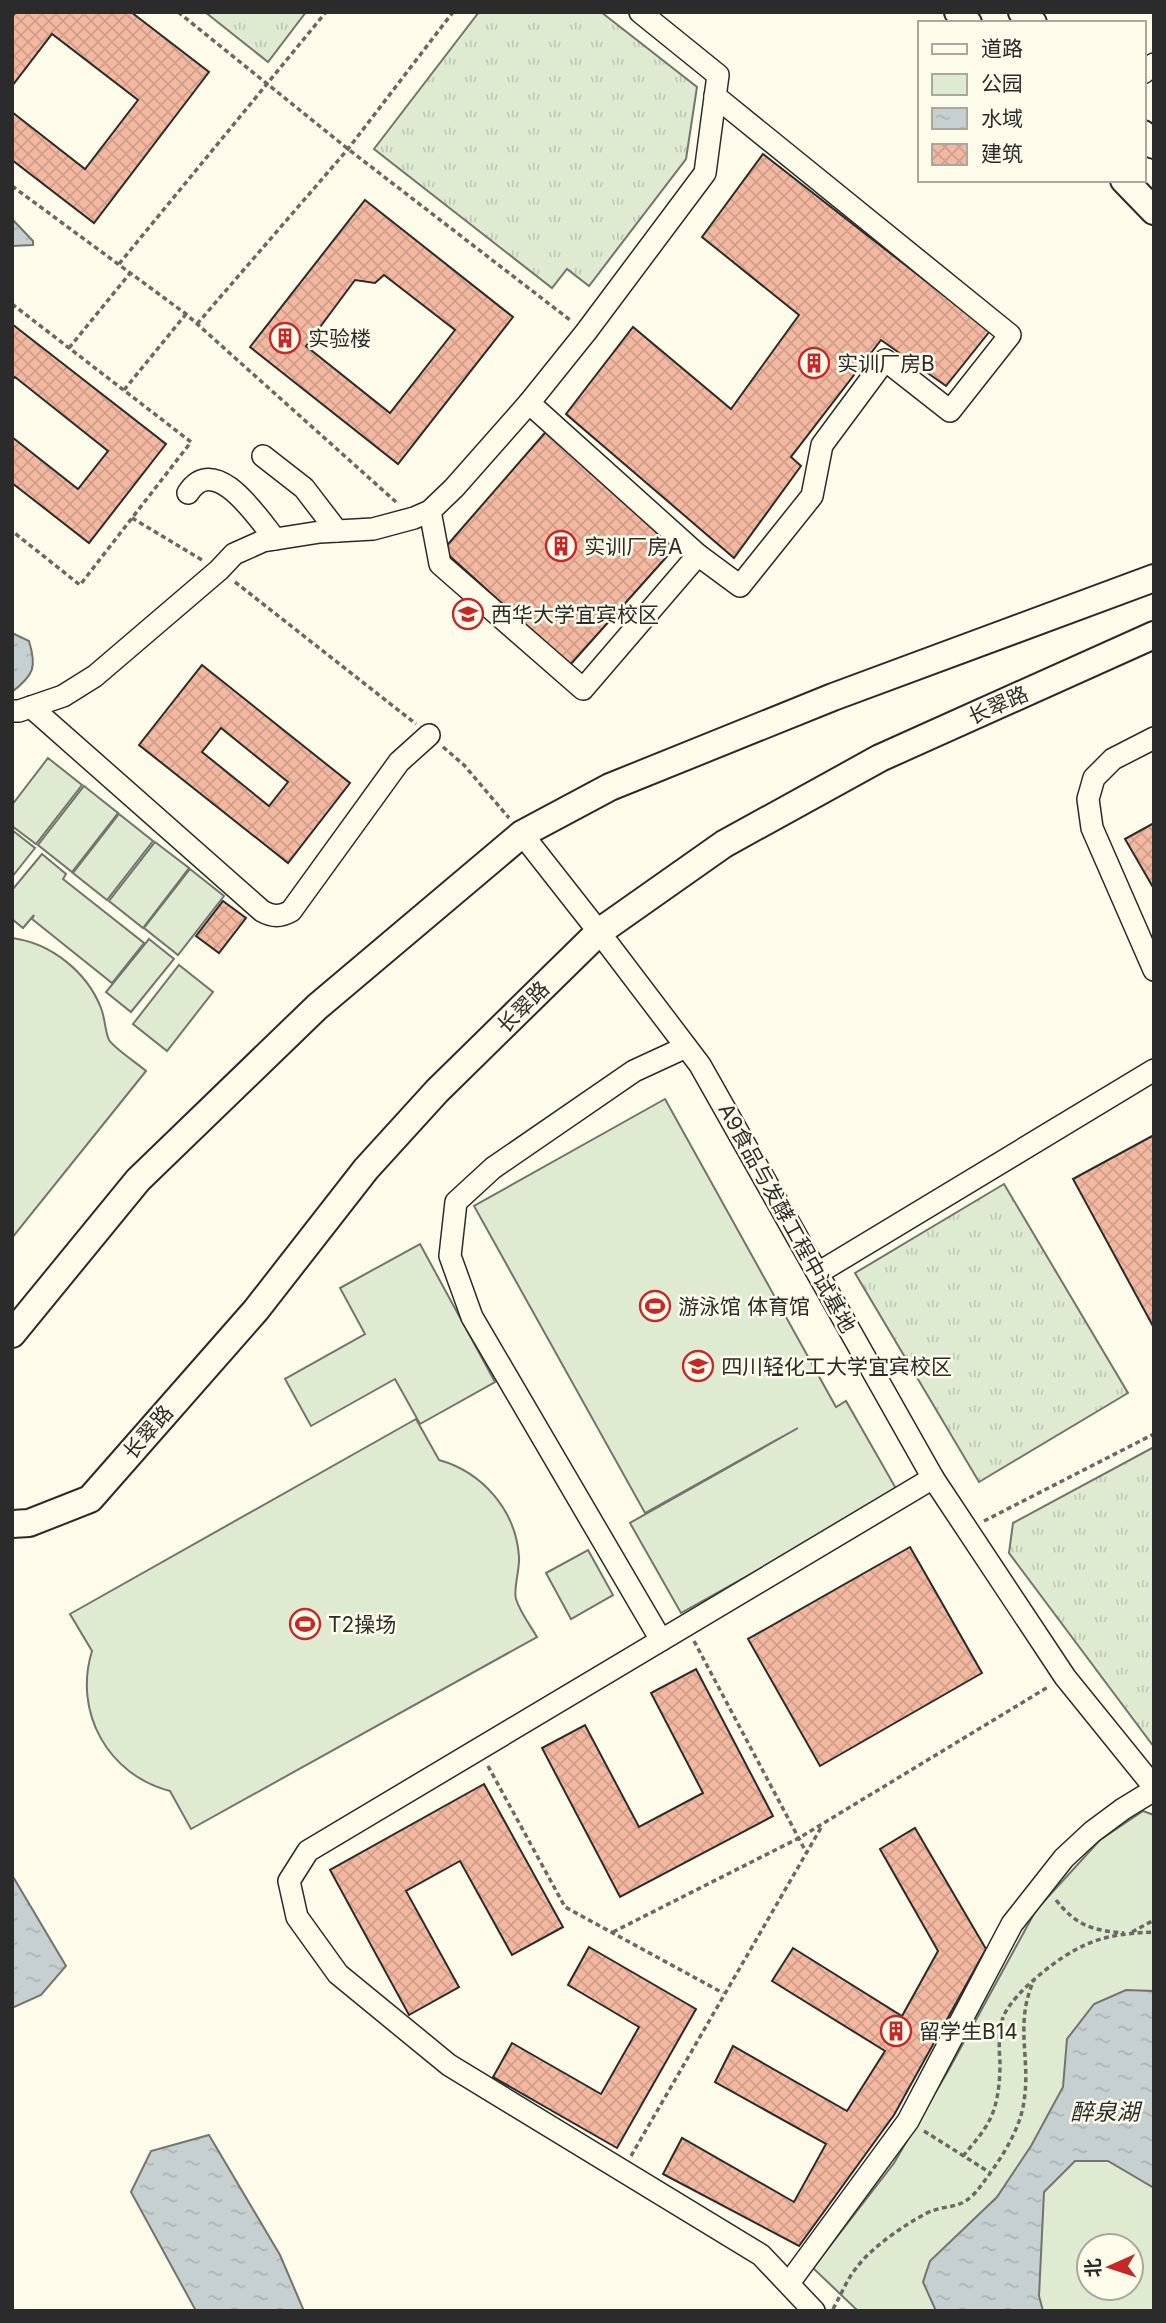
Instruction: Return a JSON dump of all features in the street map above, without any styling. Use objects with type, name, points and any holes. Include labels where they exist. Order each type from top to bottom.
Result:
[{"type":"main road","points":[[1126,182],[1154,211]]},
{"type":"main road","points":[[12,1334],[138,1180],[317,1007],[522,834],[622,782],[833,697],[1154,578]]},
{"type":"main road","name":"长翠路","points":[[12,1524],[29,1523],[90,1499],[256,1310],[366,1169],[437,1091],[600,932],[723,844],[880,758],[1154,635]]},
{"type":"street","points":[[22,709],[63,696],[95,676],[219,570],[234,554],[263,541],[320,532],[373,529],[422,514],[454,488],[529,403],[586,332],[705,173],[719,75],[640,12]]},
{"type":"street","points":[[529,403],[698,555],[740,586],[812,496],[822,445],[885,360],[950,411],[1010,335],[715,96]]},
{"type":"street","points":[[263,456],[304,488],[337,531]]},
{"type":"street","points":[[188,493],[202,479],[224,484],[244,502],[275,540]]},
{"type":"street","points":[[422,514],[440,564],[583,689],[698,555]]},
{"type":"street","points":[[22,709],[272,917],[291,911],[400,762],[429,735]]},
{"type":"street","points":[[1154,738],[1113,759],[1094,778],[1088,799],[1092,828],[1154,970]]},
{"type":"street","name":"A9食品与发酵工程中试基地","points":[[522,834],[701,1065],[933,1478],[1065,1677],[1154,1789]]},
{"type":"street","points":[[661,1640],[472,1317],[450,1256],[456,1202],[492,1168],[634,1071],[686,1047]]},
{"type":"street","points":[[818,1273],[1154,1070]]},
{"type":"street","points":[[814,2311],[761,2255],[449,2065],[338,1974],[297,1917],[289,1881],[308,1851],[933,1478]]},
{"type":"street","points":[[789,2283],[908,2121],[1012,1924],[1064,1858],[1092,1832],[1154,1789]]},
{"type":"path","points":[[178,12],[348,149],[586,332]]},
{"type":"path","points":[[119,264],[326,12]]},
{"type":"path","points":[[197,324],[348,149],[453,12]]},
{"type":"path","points":[[12,186],[186,314],[422,514]]},
{"type":"path","points":[[69,348],[131,272]]},
{"type":"path","points":[[12,304],[191,442],[80,585],[12,531]]},
{"type":"path","points":[[124,390],[186,314]]},
{"type":"path","points":[[132,518],[219,570],[429,735],[464,765],[522,834]]},
{"type":"path","points":[[966,1530],[1154,1434]]},
{"type":"path","points":[[687,1626],[806,1852]]},
{"type":"path","points":[[613,1932],[799,1838],[1065,1677]]},
{"type":"path","points":[[479,1748],[565,1906],[723,1993]]},
{"type":"path","points":[[623,2170],[723,1993],[824,1823]]},
{"type":"path","points":[[1043,1885],[1072,1919],[1105,1931],[1154,1932]]},
{"type":"path","points":[[963,2156],[990,2121],[997,2097],[999,2045],[1004,2015],[1034,1980],[1085,1945],[1129,1933],[1154,1920]]},
{"type":"path","points":[[832,2311],[857,2266],[891,2235],[927,2213],[963,2204],[979,2189],[1011,2139],[1024,2102],[1022,2033],[1026,1998],[1034,1980]]},
{"type":"path","points":[[908,2121],[989,2173]]},
{"type":"green space","points":[[205,12],[306,12],[268,62]]},
{"type":"green space","points":[[479,12],[601,12],[697,87],[686,159],[589,286],[567,269],[552,288],[374,149]]},
{"type":"green space","points":[[48,758],[82,785],[36,844],[12,826],[12,805]]},
{"type":"green space","points":[[84,786],[118,813],[72,872],[38,845]]},
{"type":"green space","points":[[119,814],[153,841],[107,900],[73,873]]},
{"type":"green space","points":[[12,830],[35,848],[12,877]]},
{"type":"green space","points":[[155,842],[189,868],[143,928],[109,901]]},
{"type":"green space","points":[[42,854],[66,874],[63,879],[144,943],[112,983],[32,919],[34,915],[23,928],[12,919],[12,890]]},
{"type":"green space","points":[[190,869],[224,896],[178,955],[144,928]]},
{"type":"green space","points":[[12,938],[54,953],[77,971],[95,995],[109,1040],[146,1071],[12,1238]]},
{"type":"green space","points":[[149,939],[174,959],[131,1012],[106,992]]},
{"type":"green space","points":[[179,965],[213,992],[167,1051],[133,1024]]},
{"type":"green space","name":"游泳馆 体育馆","points":[[665,1099],[836,1407],[846,1401],[898,1492],[681,1613],[630,1523],[798,1428],[645,1513],[474,1206]]},
{"type":"green space","points":[[1004,1184],[1128,1393],[979,1482],[855,1273]]},
{"type":"green space","points":[[420,1244],[495,1382],[420,1424],[395,1379],[311,1426],[285,1379],[365,1334],[340,1288]]},
{"type":"green space","points":[[416,1419],[439,1460],[469,1474],[494,1495],[504,1509],[516,1540],[519,1557],[516,1599],[537,1637],[191,1829],[170,1791],[148,1783],[129,1771],[113,1756],[101,1738],[92,1718],[87,1696],[87,1674],[92,1651],[70,1614]]},
{"type":"green space","points":[[1154,1447],[1154,1747],[1009,1553],[1013,1523]]},
{"type":"green space","points":[[588,1550],[613,1595],[571,1619],[546,1573]]},
{"type":"green space","points":[[1143,1811],[1154,1815],[1154,2311],[858,2311],[813,2268],[894,2163],[1036,1910],[1100,1840]]},
{"type":"water","points":[[12,219],[33,241],[33,245],[12,246]]},
{"type":"water","points":[[12,633],[29,641],[33,664],[25,681],[12,692]]},
{"type":"water","points":[[12,1875],[66,1966],[41,1995],[12,2008]]},
{"type":"water","name":"醉泉湖","points":[[1126,1990],[1154,1991],[1154,2188],[1108,2161],[1075,2161],[1044,2192],[1039,2296],[1043,2311],[936,2311],[923,2282],[930,2261],[997,2197],[1031,2146],[1063,2087],[1067,2039],[1094,2004]]},
{"type":"water","points":[[209,2135],[280,2255],[304,2311],[196,2311],[131,2192],[151,2151]]},
{"type":"building","points":[[16,12],[131,12],[209,72],[94,223],[12,160],[12,112],[85,169],[138,100],[52,34],[12,86],[12,17]]},
{"type":"building","name":"实训厂房B","points":[[763,154],[990,331],[946,386],[881,340],[791,457],[801,466],[734,558],[566,414],[633,327],[731,409],[799,315],[702,237]]},
{"type":"building","name":"实验楼","points":[[365,200],[513,317],[398,464],[250,347]],"holes":[[[384,275],[455,330],[390,413],[306,346],[355,280],[375,283]]]},
{"type":"building","points":[[12,324],[166,444],[89,543],[12,483],[12,437],[78,489],[108,451],[15,377],[12,380]]},
{"type":"building","name":"实训厂房A","points":[[550,427],[679,543],[570,665],[443,550]]},
{"type":"building","points":[[202,665],[350,783],[288,863],[139,745]],"holes":[[[221,728],[288,782],[269,806],[202,752]]]},
{"type":"building","points":[[1154,823],[1154,889],[1125,839]]},
{"type":"building","points":[[223,901],[246,918],[219,953],[196,936]]},
{"type":"building","points":[[1154,1135],[1154,1328],[1073,1179]]},
{"type":"building","points":[[910,1547],[982,1673],[820,1766],[748,1639]]},
{"type":"building","points":[[696,1669],[773,1816],[620,1897],[542,1748],[585,1725],[639,1827],[703,1793],[651,1693]]},
{"type":"building","points":[[484,1784],[563,1927],[512,1955],[460,1861],[406,1891],[459,1987],[409,2015],[330,1870]]},
{"type":"building","name":"留学生B14","points":[[915,1828],[986,1949],[894,2115],[799,2246],[663,2174],[682,2138],[794,2202],[826,2144],[715,2082],[733,2046],[847,2111],[885,2051],[772,1981],[793,1948],[902,2016],[938,1951],[880,1849]]},
{"type":"building","points":[[589,1947],[696,2009],[617,2148],[493,2077],[512,2043],[601,2094],[639,2027],[568,1985]]},
{"type":"place","name":"实验楼","points":[[285,338]]},
{"type":"place","name":"实训厂房B","points":[[814,363]]},
{"type":"place","name":"实训厂房A","points":[[561,546]]},
{"type":"place","name":"西华大学宜宾校区","points":[[468,614]]},
{"type":"place","name":"游泳馆 体育馆","points":[[655,1306]]},
{"type":"place","name":"四川轻化工大学宜宾校区","points":[[698,1366]]},
{"type":"place","name":"T2操场","points":[[305,1624]]},
{"type":"place","name":"留学生B14","points":[[896,2031]]}]
